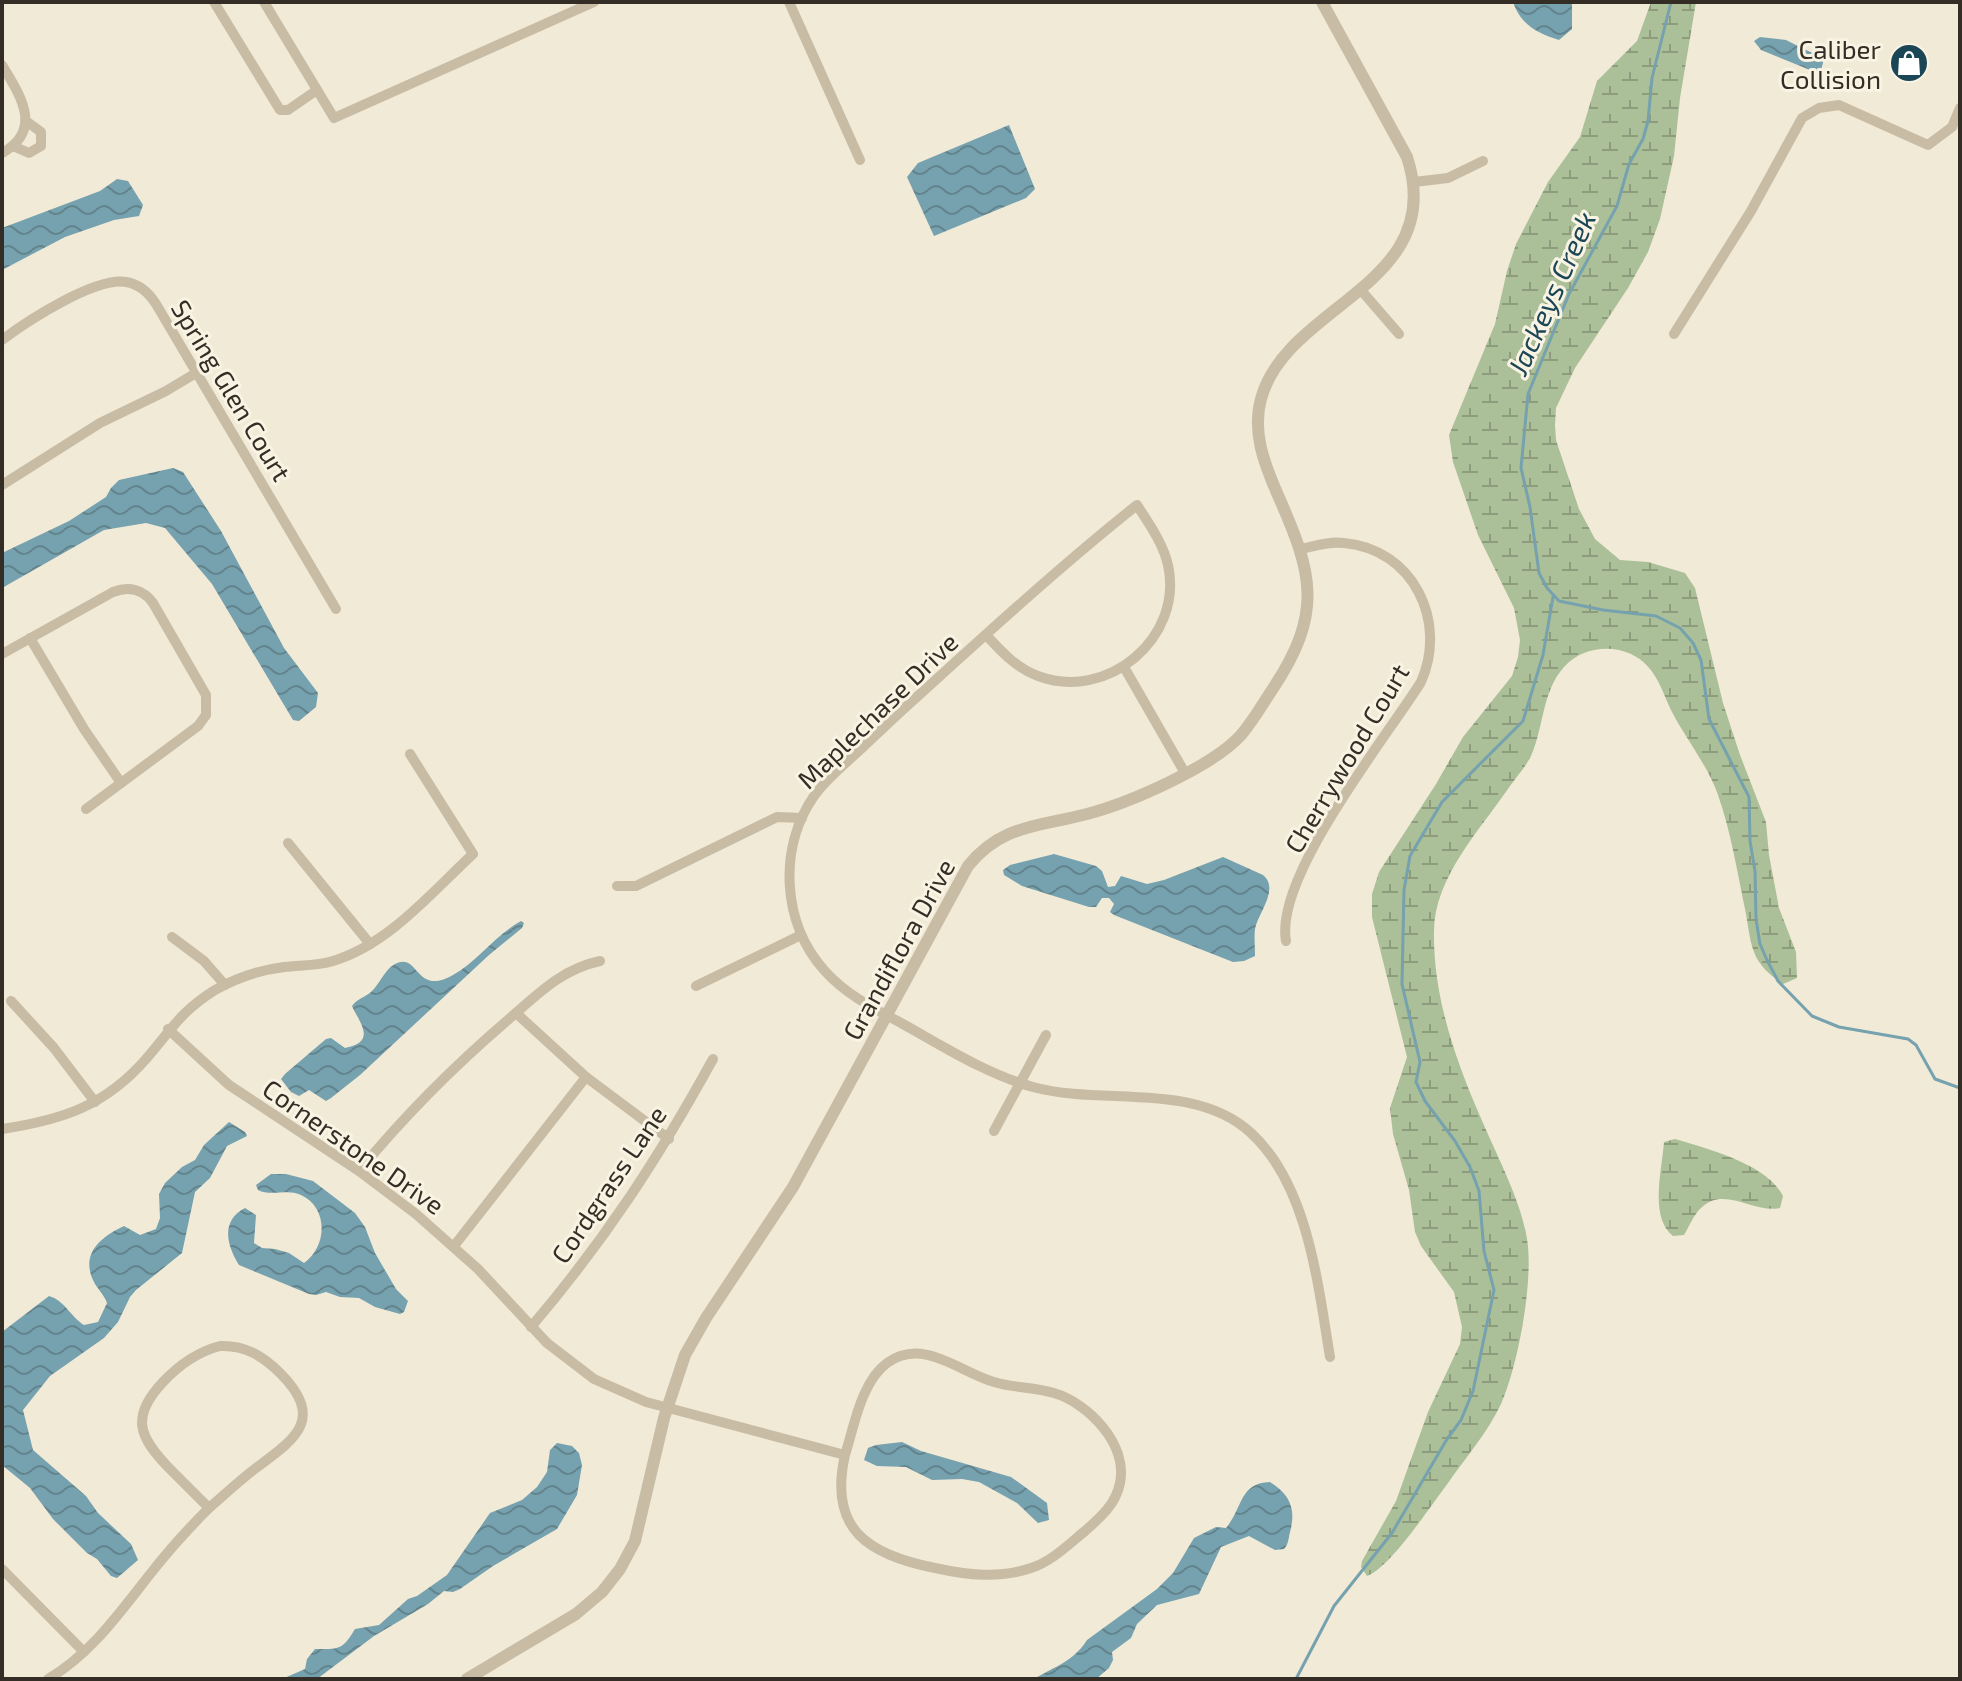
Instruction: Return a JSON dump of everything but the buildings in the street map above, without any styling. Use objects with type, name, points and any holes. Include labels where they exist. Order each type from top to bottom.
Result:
[{"type":"street","points":[[214,2],[280,110],[288,110],[317,90]]},
{"type":"street","points":[[264,2],[334,118],[594,2]]},
{"type":"street","points":[[789,2],[860,160]]},
{"type":"street","name":"Grandiflora Drive","points":[[467,1679],[569,1619],[612,1580],[635,1541],[667,1408],[696,1334],[793,1187],[962,875],[984,849],[1017,829],[1101,810],[1210,761],[1241,734],[1293,656],[1302,635],[1307,603],[1306,570],[1301,549],[1262,456],[1258,426],[1260,401],[1269,379],[1284,357],[1385,267],[1403,241],[1412,213],[1414,182],[1401,144],[1322,2]]},
{"type":"street","points":[[2,65],[20,95],[26,121],[13,146],[2,153]]},
{"type":"street","points":[[1674,334],[1751,211],[1802,118],[1819,108],[1839,105],[1928,145],[1952,127],[1960,108]]},
{"type":"street","points":[[13,146],[29,153],[41,146],[41,132],[26,121]]},
{"type":"street","points":[[1414,182],[1448,178],[1483,161]]},
{"type":"street","name":"Spring Glen Court","points":[[2,340],[66,301],[107,283],[124,282],[138,286],[151,297],[336,609]]},
{"type":"street","points":[[1360,289],[1399,334]]},
{"type":"street","points":[[2,485],[100,423],[196,373]]},
{"type":"street","name":"Maplechase Drive","points":[[1124,667],[1154,637],[1165,615],[1170,589],[1168,563],[1137,505],[1030,594],[823,785],[802,818],[790,870],[792,904],[801,935],[815,959],[836,982],[886,1015],[1019,1083],[1079,1095],[1202,1105],[1228,1116],[1252,1134],[1278,1169],[1305,1232],[1330,1357]]},
{"type":"street","name":"Cherrywood Court","points":[[1286,941],[1286,915],[1310,854],[1331,816],[1421,682],[1428,663],[1431,638],[1430,624],[1420,594],[1393,561],[1370,549],[1346,543],[1301,549]]},
{"type":"street","points":[[2,654],[119,590],[137,590],[153,603],[203,688],[207,709],[198,726],[86,809]]},
{"type":"street","points":[[986,635],[1012,662],[1051,680],[1088,681],[1124,667],[1185,773]]},
{"type":"street","points":[[30,638],[84,729],[121,783]]},
{"type":"street","points":[[2,1129],[51,1121],[95,1102],[135,1071],[188,1009],[225,985],[261,971],[334,960],[370,944],[391,929],[473,854],[410,754]]},
{"type":"street","points":[[617,886],[636,886],[777,817],[802,818]]},
{"type":"street","points":[[288,843],[370,944]]},
{"type":"street","points":[[696,986],[801,935]]},
{"type":"street","points":[[172,937],[204,961],[225,985]]},
{"type":"street","points":[[359,1171],[435,1086],[516,1013],[563,973],[600,961]]},
{"type":"street","points":[[11,1001],[60,1055],[95,1102]]},
{"type":"street","points":[[516,1013],[586,1077],[669,1139]]},
{"type":"street","name":"Cornerstone Drive","points":[[168,1029],[229,1085],[359,1171],[454,1246],[563,1358],[594,1379],[626,1395],[667,1408],[845,1455]]},
{"type":"street","points":[[994,1131],[1046,1035]]},
{"type":"street","name":"Cordgrass Lane","points":[[531,1327],[596,1248],[669,1139],[713,1059]]},
{"type":"street","points":[[454,1246],[586,1077]]},
{"type":"street","points":[[48,1679],[84,1652],[113,1622],[173,1545],[209,1508],[288,1445],[298,1433],[302,1418],[300,1400],[282,1376],[254,1353],[236,1347],[211,1348],[185,1362],[158,1387],[143,1413],[142,1428],[148,1444],[209,1508]]},
{"type":"street","points":[[926,1353],[986,1380],[1055,1393],[1079,1405],[1096,1420],[1110,1439],[1119,1458],[1121,1476],[1116,1496],[1104,1514],[1053,1556],[1032,1568],[981,1576],[895,1559],[866,1542],[844,1508],[840,1483],[845,1455],[867,1391],[881,1369],[896,1358],[926,1353]]},
{"type":"street","points":[[2,1569],[84,1652]]},
{"type":"green space","points":[[1651,2],[1696,2],[1674,156],[1660,219],[1648,252],[1575,368],[1556,408],[1556,440],[1579,509],[1595,539],[1620,560],[1648,562],[1685,573],[1695,588],[1723,703],[1766,822],[1779,908],[1796,952],[1797,978],[1783,984],[1756,957],[1718,795],[1652,672],[1631,654],[1614,649],[1587,652],[1571,661],[1551,687],[1529,760],[1450,873],[1436,912],[1434,932],[1437,979],[1454,1049],[1524,1224],[1529,1256],[1519,1346],[1501,1404],[1483,1434],[1399,1549],[1367,1576],[1361,1567],[1362,1561],[1396,1501],[1428,1412],[1460,1344],[1462,1327],[1454,1292],[1421,1246],[1415,1232],[1409,1190],[1393,1134],[1390,1108],[1407,1057],[1372,917],[1372,894],[1379,872],[1463,737],[1512,676],[1520,640],[1514,608],[1478,535],[1453,462],[1449,435],[1495,324],[1516,244],[1548,182],[1580,137],[1597,81],[1637,41]]},
{"type":"green space","points":[[1675,1139],[1735,1159],[1764,1175],[1783,1196],[1780,1208],[1770,1209],[1719,1199],[1698,1211],[1684,1235],[1673,1236],[1661,1217],[1659,1192],[1664,1142]]},
{"type":"water","points":[[1513,2],[1572,3],[1572,29],[1559,40],[1544,34],[1520,17]]},
{"type":"water","points":[[1760,37],[1786,40],[1824,59],[1820,74],[1761,50],[1754,41]]},
{"type":"water","points":[[1009,125],[1035,189],[1026,198],[934,236],[907,177],[918,163]]},
{"type":"water","points":[[117,179],[128,181],[143,205],[139,216],[114,220],[65,237],[2,270],[2,228],[100,191]]},
{"type":"water","points":[[173,468],[183,472],[221,531],[284,648],[318,693],[316,707],[299,721],[293,720],[212,584],[165,528],[146,523],[104,530],[2,588],[2,553],[69,521],[106,497],[119,480]]},
{"type":"water","points":[[1054,854],[1096,866],[1102,871],[1108,887],[1115,886],[1121,876],[1147,884],[1164,880],[1223,857],[1263,875],[1268,881],[1269,894],[1255,929],[1255,956],[1233,962],[1114,915],[1110,912],[1114,904],[1109,898],[1102,898],[1096,907],[1089,907],[1022,886],[1004,875],[1003,870],[1010,865]]},
{"type":"water","points":[[521,921],[524,923],[522,928],[331,1098],[326,1101],[309,1090],[299,1096],[291,1092],[281,1079],[326,1039],[331,1038],[345,1048],[361,1041],[364,1031],[352,1006],[371,992],[395,964],[409,963],[424,978],[441,980],[471,963]]},
{"type":"water","points":[[229,1122],[247,1136],[227,1146],[210,1178],[195,1192],[182,1253],[136,1290],[118,1322],[104,1338],[50,1376],[23,1410],[33,1450],[86,1496],[98,1513],[131,1544],[138,1560],[117,1578],[111,1576],[53,1519],[30,1488],[2,1465],[2,1332],[49,1296],[59,1301],[84,1325],[98,1322],[107,1303],[90,1271],[89,1262],[95,1247],[107,1235],[124,1226],[140,1235],[156,1229],[160,1218],[159,1194],[165,1183],[195,1160],[204,1145]]},
{"type":"water","points":[[271,1174],[286,1174],[313,1181],[355,1213],[396,1289],[408,1301],[404,1312],[400,1314],[375,1307],[359,1298],[340,1297],[326,1292],[309,1294],[239,1265],[231,1250],[228,1234],[232,1220],[245,1208],[256,1215],[254,1243],[262,1248],[289,1253],[304,1263],[312,1256],[321,1238],[320,1218],[310,1201],[296,1193],[258,1190],[256,1185]]},
{"type":"water","points":[[902,1442],[921,1451],[1011,1477],[1047,1503],[1049,1520],[1038,1523],[1017,1503],[979,1482],[932,1480],[906,1467],[877,1466],[864,1460],[868,1448]]},
{"type":"water","points":[[557,1443],[572,1446],[579,1453],[582,1465],[577,1495],[557,1529],[460,1589],[444,1591],[374,1636],[317,1679],[282,1679],[305,1669],[307,1659],[315,1649],[339,1647],[355,1629],[379,1625],[408,1599],[447,1575],[490,1513],[522,1500],[537,1487],[547,1472],[550,1450]]},
{"type":"water","points":[[1270,1482],[1283,1492],[1292,1510],[1292,1524],[1284,1549],[1275,1550],[1249,1536],[1221,1547],[1199,1594],[1157,1605],[1137,1624],[1131,1638],[1112,1652],[1113,1660],[1109,1668],[1096,1679],[1034,1679],[1070,1658],[1087,1640],[1157,1589],[1173,1573],[1194,1538],[1216,1527],[1226,1528],[1247,1492],[1260,1483]]},
{"type":"waterway","name":"Jackeys Creek","points":[[1671,2],[1652,78],[1643,139],[1629,164],[1617,206],[1569,294],[1528,394],[1521,468],[1539,573],[1559,601],[1656,616],[1680,628],[1693,643],[1701,660],[1709,719],[1749,797],[1756,919],[1760,944],[1778,981],[1812,1016],[1839,1027],[1908,1039],[1916,1045],[1935,1079],[1960,1088]]},
{"type":"waterway","points":[[1296,1679],[1334,1606],[1392,1533],[1461,1420],[1473,1391],[1494,1290],[1484,1251],[1479,1191],[1455,1141],[1425,1101],[1416,1082],[1420,1062],[1402,984],[1404,890],[1410,856],[1442,802],[1523,721],[1543,655],[1553,597]]},
{"type":"place","name":"Caliber Collision","points":[[1909,63]]}]
